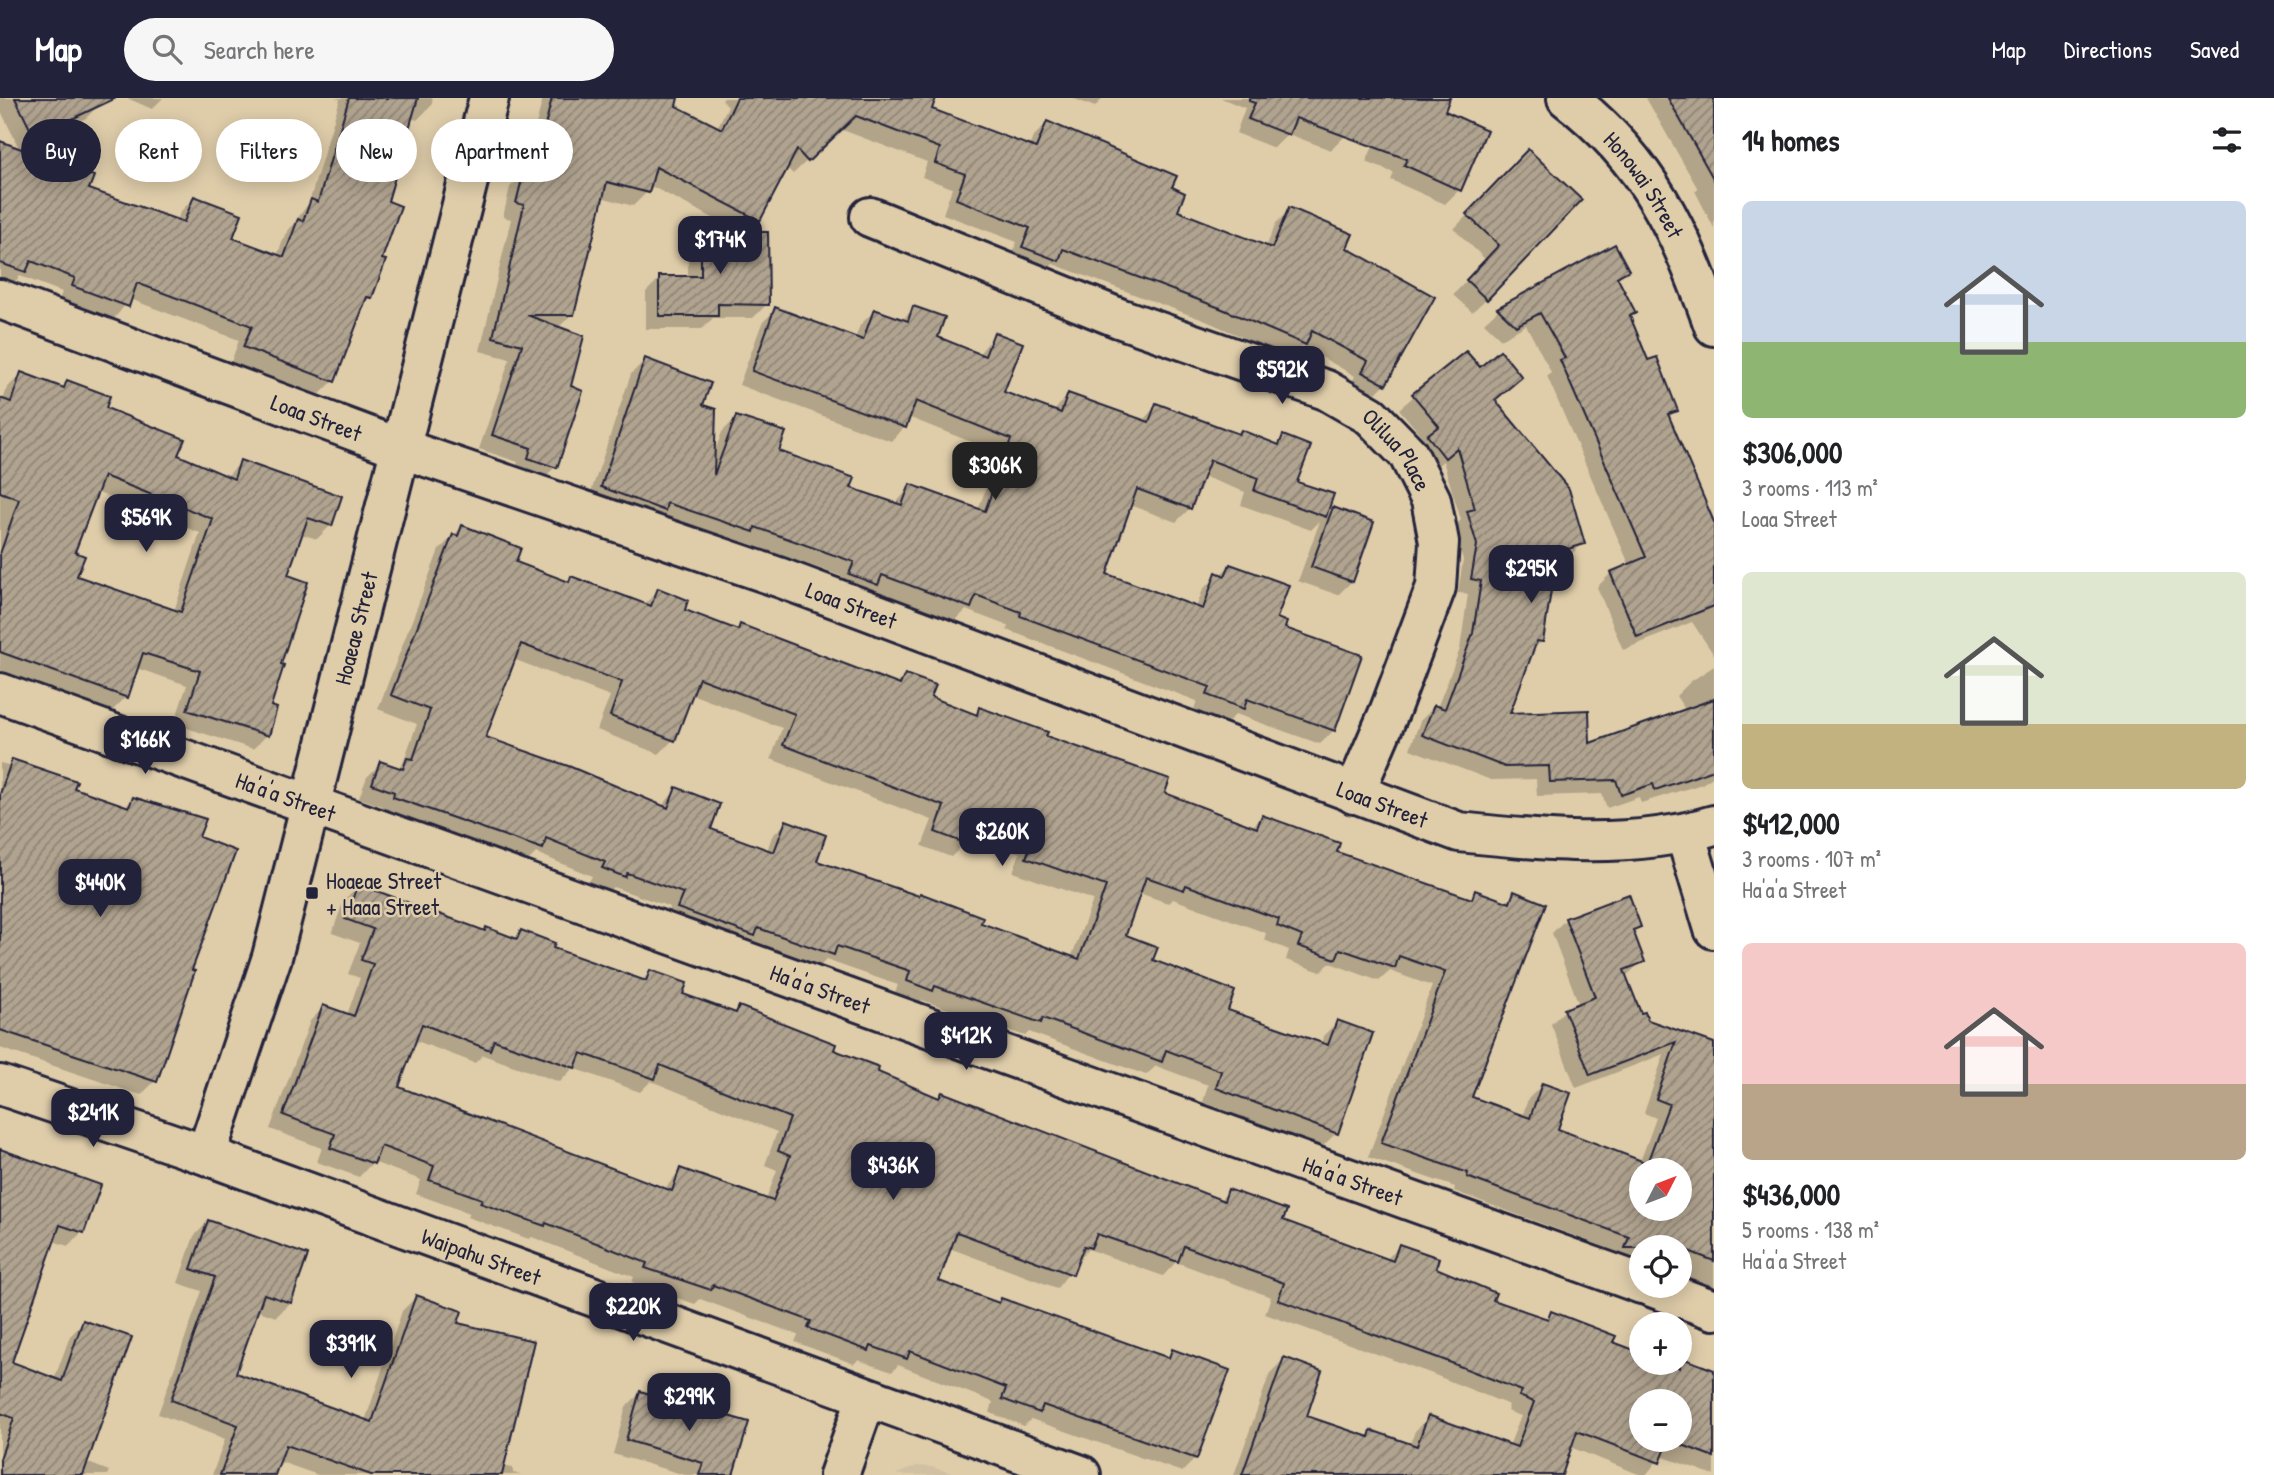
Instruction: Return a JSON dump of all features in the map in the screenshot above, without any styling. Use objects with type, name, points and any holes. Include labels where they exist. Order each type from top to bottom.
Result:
[{"type":"street","name":"Hoaeae Street","points":[[206,1155],[272,957],[489,98]]},
{"type":"street","name":"Honowai Street","points":[[1567,98],[1590,116],[1629,157],[1660,199],[1689,254],[1714,326]]},
{"type":"street","name":"Olilua Place","points":[[870,217],[1119,318],[1326,390],[1371,416],[1408,454],[1431,500],[1439,542],[1436,587],[1390,710],[1354,794]]},
{"type":"street","name":"Loaa Street","points":[[0,299],[400,448],[781,578],[1459,832],[1525,839],[1597,842],[1700,829]]},
{"type":"street","name":"Ha'a'a Street","points":[[0,693],[1629,1279]]},
{"type":"street","points":[[1700,829],[1714,929]]},
{"type":"street","name":"Waipahu Street","points":[[0,1085],[206,1155],[866,1399],[1081,1475]]},
{"type":"street","points":[[1682,1298],[1714,1310]]},
{"type":"street","points":[[839,1475],[866,1399]]},
{"type":"shaded area","points":[[916,1466],[932,1467],[958,1475],[895,1475]]},
{"type":"building","points":[[15,98],[116,98],[72,119],[25,119]]},
{"type":"building","points":[[349,98],[418,98],[412,119],[343,119]]},
{"type":"building","points":[[552,98],[678,98],[676,106],[722,129],[737,98],[936,98],[932,109],[1036,148],[1047,121],[1177,176],[1172,187],[1185,193],[1178,211],[1272,248],[1289,207],[1353,234],[1347,248],[1435,297],[1386,385],[1362,372],[1368,361],[1312,331],[1306,345],[1220,308],[1063,249],[1059,261],[1022,247],[1030,228],[956,199],[965,174],[935,163],[940,148],[856,116],[808,162],[797,150],[760,221],[656,167],[649,193],[607,182],[574,315],[527,315],[584,336],[571,386],[583,391],[557,468],[528,458],[531,448],[492,435],[522,345],[493,337],[524,205],[516,203],[521,182],[573,182],[573,119],[547,119]]},
{"type":"building","points":[[1249,98],[1450,98],[1445,111],[1487,130],[1461,191],[1404,165],[1407,159],[1296,118],[1289,135],[1248,119],[1255,103],[1249,101]]},
{"type":"building","points":[[1668,98],[1714,98],[1714,180]]},
{"type":"building","points":[[0,141],[21,149],[21,182],[92,182],[89,189],[184,222],[194,196],[242,214],[233,238],[284,257],[298,219],[303,221],[311,199],[318,202],[336,142],[336,182],[394,182],[388,201],[401,206],[382,259],[386,260],[372,298],[367,297],[335,382],[243,347],[252,326],[137,283],[129,307],[72,286],[75,278],[31,261],[26,272],[0,263]]},
{"type":"building","points":[[1528,149],[1582,200],[1487,300],[1466,280],[1499,245],[1466,214]]},
{"type":"building","points":[[701,232],[768,232],[769,305],[718,304],[718,316],[659,316],[659,276],[701,276]]},
{"type":"building","points":[[1615,244],[1629,270],[1617,277],[1636,313],[1630,316],[1648,360],[1657,357],[1678,411],[1668,414],[1714,522],[1714,606],[1637,637],[1610,572],[1646,557],[1560,360],[1565,358],[1540,313],[1516,326],[1497,308]]},
{"type":"building","points":[[913,306],[945,317],[938,337],[985,356],[994,332],[1023,343],[1004,392],[1061,413],[1068,393],[1149,422],[1156,403],[1239,434],[1241,430],[1279,445],[1283,435],[1311,446],[1297,482],[1334,494],[1326,517],[1254,491],[1258,478],[1210,460],[1191,509],[1137,489],[1107,574],[1203,609],[1216,572],[1225,576],[1230,564],[1289,585],[1277,618],[1287,622],[1285,628],[1362,655],[1335,731],[1247,699],[1244,709],[1207,695],[1210,687],[1020,616],[1021,612],[976,595],[971,608],[882,575],[878,585],[849,574],[854,562],[755,527],[754,532],[667,503],[665,511],[601,487],[645,358],[711,383],[703,405],[716,409],[714,475],[736,416],[786,432],[779,451],[855,478],[851,488],[902,505],[910,484],[985,511],[1011,439],[916,401],[906,428],[752,371],[775,307],[863,340],[874,309],[908,321]]},
{"type":"building","points":[[1500,350],[1522,377],[1495,400],[1569,489],[1585,544],[1557,552],[1543,642],[1537,641],[1510,713],[1589,710],[1590,743],[1714,699],[1714,770],[1655,790],[1653,784],[1621,795],[1616,780],[1550,782],[1549,766],[1505,767],[1422,735],[1434,705],[1445,709],[1473,633],[1481,581],[1471,579],[1477,545],[1467,511],[1475,509],[1457,448],[1445,458],[1427,435],[1439,426],[1412,394],[1466,351],[1480,367]]},
{"type":"building","points":[[21,372],[64,388],[67,380],[110,396],[106,408],[185,439],[178,455],[234,479],[240,460],[342,496],[332,526],[308,518],[288,575],[308,582],[281,664],[284,665],[271,706],[277,708],[269,736],[187,710],[200,671],[143,653],[128,698],[0,652],[0,554],[19,499],[0,492],[0,398],[11,402]],"holes":[[[104,476],[213,519],[181,612],[77,576],[85,556],[75,552]]]},
{"type":"building","points":[[1333,507],[1374,522],[1353,582],[1311,567]]},
{"type":"building","points":[[462,525],[521,548],[516,562],[569,582],[571,576],[651,606],[658,588],[688,600],[685,610],[738,630],[740,624],[900,685],[905,674],[936,685],[931,697],[977,715],[979,707],[1048,732],[1046,736],[1170,779],[1165,793],[1257,828],[1262,815],[1340,843],[1337,852],[1472,899],[1475,890],[1510,903],[1514,891],[1546,904],[1472,1097],[1530,1118],[1542,1083],[1571,1093],[1558,1129],[1634,1158],[1629,1158],[1629,1222],[1692,1222],[1692,1158],[1649,1158],[1669,1104],[1656,1099],[1676,1042],[1590,1075],[1564,1009],[1595,997],[1565,918],[1629,894],[1641,927],[1633,930],[1645,962],[1624,970],[1641,1013],[1645,1012],[1648,1020],[1714,1043],[1714,1261],[1692,1252],[1692,1235],[1629,1237],[1467,1177],[1468,1173],[1381,1143],[1445,972],[1399,956],[1395,968],[1340,949],[1336,959],[1298,946],[1302,936],[1277,926],[1279,919],[1186,885],[1184,890],[1146,877],[1126,935],[1158,947],[1153,960],[1235,991],[1228,1010],[1328,1045],[1337,1020],[1373,1033],[1338,1134],[1216,1088],[1221,1071],[1166,1050],[1162,1062],[1043,1018],[1041,1023],[935,986],[933,991],[907,981],[910,971],[837,946],[834,955],[758,928],[755,936],[677,908],[683,893],[627,873],[625,877],[602,868],[605,862],[546,838],[543,849],[393,797],[394,792],[372,784],[380,761],[403,769],[407,758],[413,759],[430,710],[391,695],[453,534],[458,536]],"holes":[[[521,644],[622,682],[610,716],[675,741],[699,678],[795,714],[783,745],[944,806],[935,832],[967,844],[975,819],[1033,839],[1026,858],[1106,886],[1079,959],[981,923],[983,917],[920,893],[919,896],[817,861],[826,835],[786,820],[774,852],[711,829],[720,804],[676,787],[668,808],[571,767],[486,737]]]},
{"type":"building","points":[[12,759],[77,781],[74,788],[129,807],[133,797],[206,819],[199,837],[236,851],[192,970],[195,971],[157,1082],[0,1030],[0,794]]},
{"type":"building","points":[[358,884],[485,931],[486,927],[517,939],[521,930],[555,943],[553,948],[646,981],[650,970],[687,983],[683,994],[736,1013],[739,1006],[836,1044],[834,1050],[879,1067],[878,1072],[939,1098],[942,1092],[1224,1201],[1228,1189],[1287,1210],[1283,1220],[1393,1261],[1399,1244],[1439,1258],[1436,1268],[1496,1293],[1493,1300],[1548,1319],[1551,1311],[1616,1336],[1613,1342],[1629,1348],[1629,1375],[1692,1375],[1692,1362],[1714,1370],[1714,1457],[1692,1449],[1692,1389],[1629,1389],[1629,1451],[1577,1431],[1562,1475],[1242,1475],[1284,1357],[1322,1371],[1307,1416],[1369,1437],[1371,1430],[1417,1446],[1428,1415],[1517,1447],[1534,1402],[1519,1396],[1522,1391],[1278,1300],[1284,1283],[1184,1246],[1178,1262],[1097,1234],[1091,1248],[1084,1246],[1073,1275],[957,1232],[939,1281],[999,1303],[1001,1298],[1169,1358],[1172,1349],[1230,1370],[1197,1459],[1043,1405],[1040,1413],[1002,1399],[1006,1388],[910,1351],[907,1359],[871,1346],[869,1351],[808,1328],[811,1321],[713,1285],[711,1290],[645,1268],[647,1263],[546,1223],[545,1226],[480,1203],[482,1199],[429,1180],[434,1166],[381,1146],[374,1164],[330,1148],[335,1134],[283,1115],[323,1005],[354,1016],[373,964],[361,960],[373,929],[345,919]],"holes":[[[422,1024],[490,1050],[494,1040],[575,1068],[581,1053],[655,1079],[660,1065],[790,1118],[778,1151],[790,1156],[773,1201],[680,1168],[672,1191],[399,1087]]]},
{"type":"building","points":[[0,1149],[101,1185],[84,1233],[60,1225],[12,1362],[62,1381],[83,1320],[132,1337],[83,1475],[0,1475],[0,1459],[14,1418],[0,1413]]},
{"type":"building","points":[[208,1220],[308,1255],[291,1303],[264,1294],[236,1373],[372,1422],[416,1295],[462,1311],[458,1323],[534,1341],[502,1475],[371,1475],[286,1445],[275,1475],[220,1475],[238,1425],[171,1400],[215,1277],[191,1269]]},
{"type":"building","points":[[640,1391],[749,1422],[733,1475],[699,1475],[703,1463],[626,1440]]},
{"type":"building","points":[[1631,1452],[1664,1452],[1660,1463]]},
{"type":"place","name":"Hoaeae Street + Haaa Street","points":[[312,893]]}]
